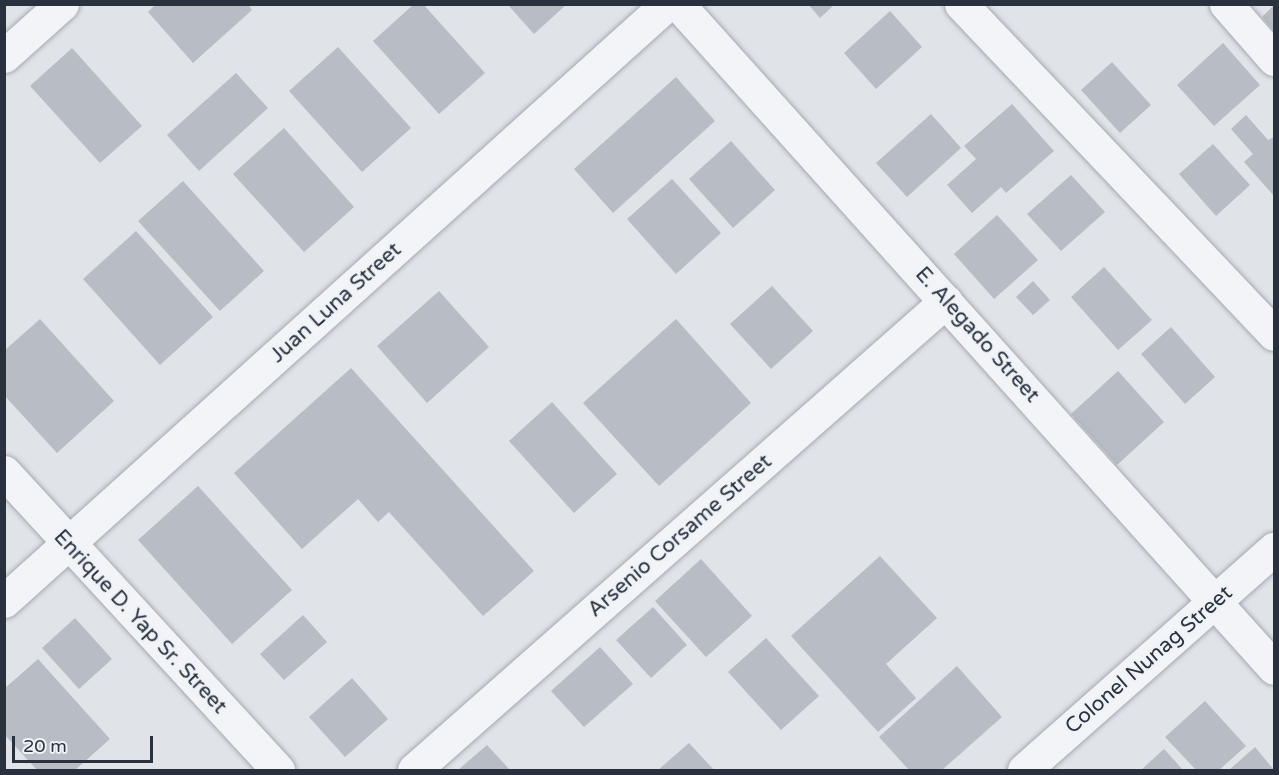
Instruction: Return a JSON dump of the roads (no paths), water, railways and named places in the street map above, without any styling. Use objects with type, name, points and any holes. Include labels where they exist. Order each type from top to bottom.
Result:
[{"type":"street","points":[[4,56],[62,4]]},
{"type":"street","name":"Juan Luna Street","points":[[4,602],[667,4]]},
{"type":"street","name":"E. Alegado Street","points":[[678,4],[1275,668]]},
{"type":"street","points":[[961,4],[1275,334]]},
{"type":"street","points":[[1226,4],[1275,59]]},
{"type":"street","name":"Arsenio Corsame Street","points":[[414,771],[946,301]]},
{"type":"street","name":"Enrique D. Yap Sr. Street","points":[[4,472],[67,545],[278,771]]},
{"type":"street","name":"Colonel Nunag Street","points":[[1024,771],[1275,549]]}]
